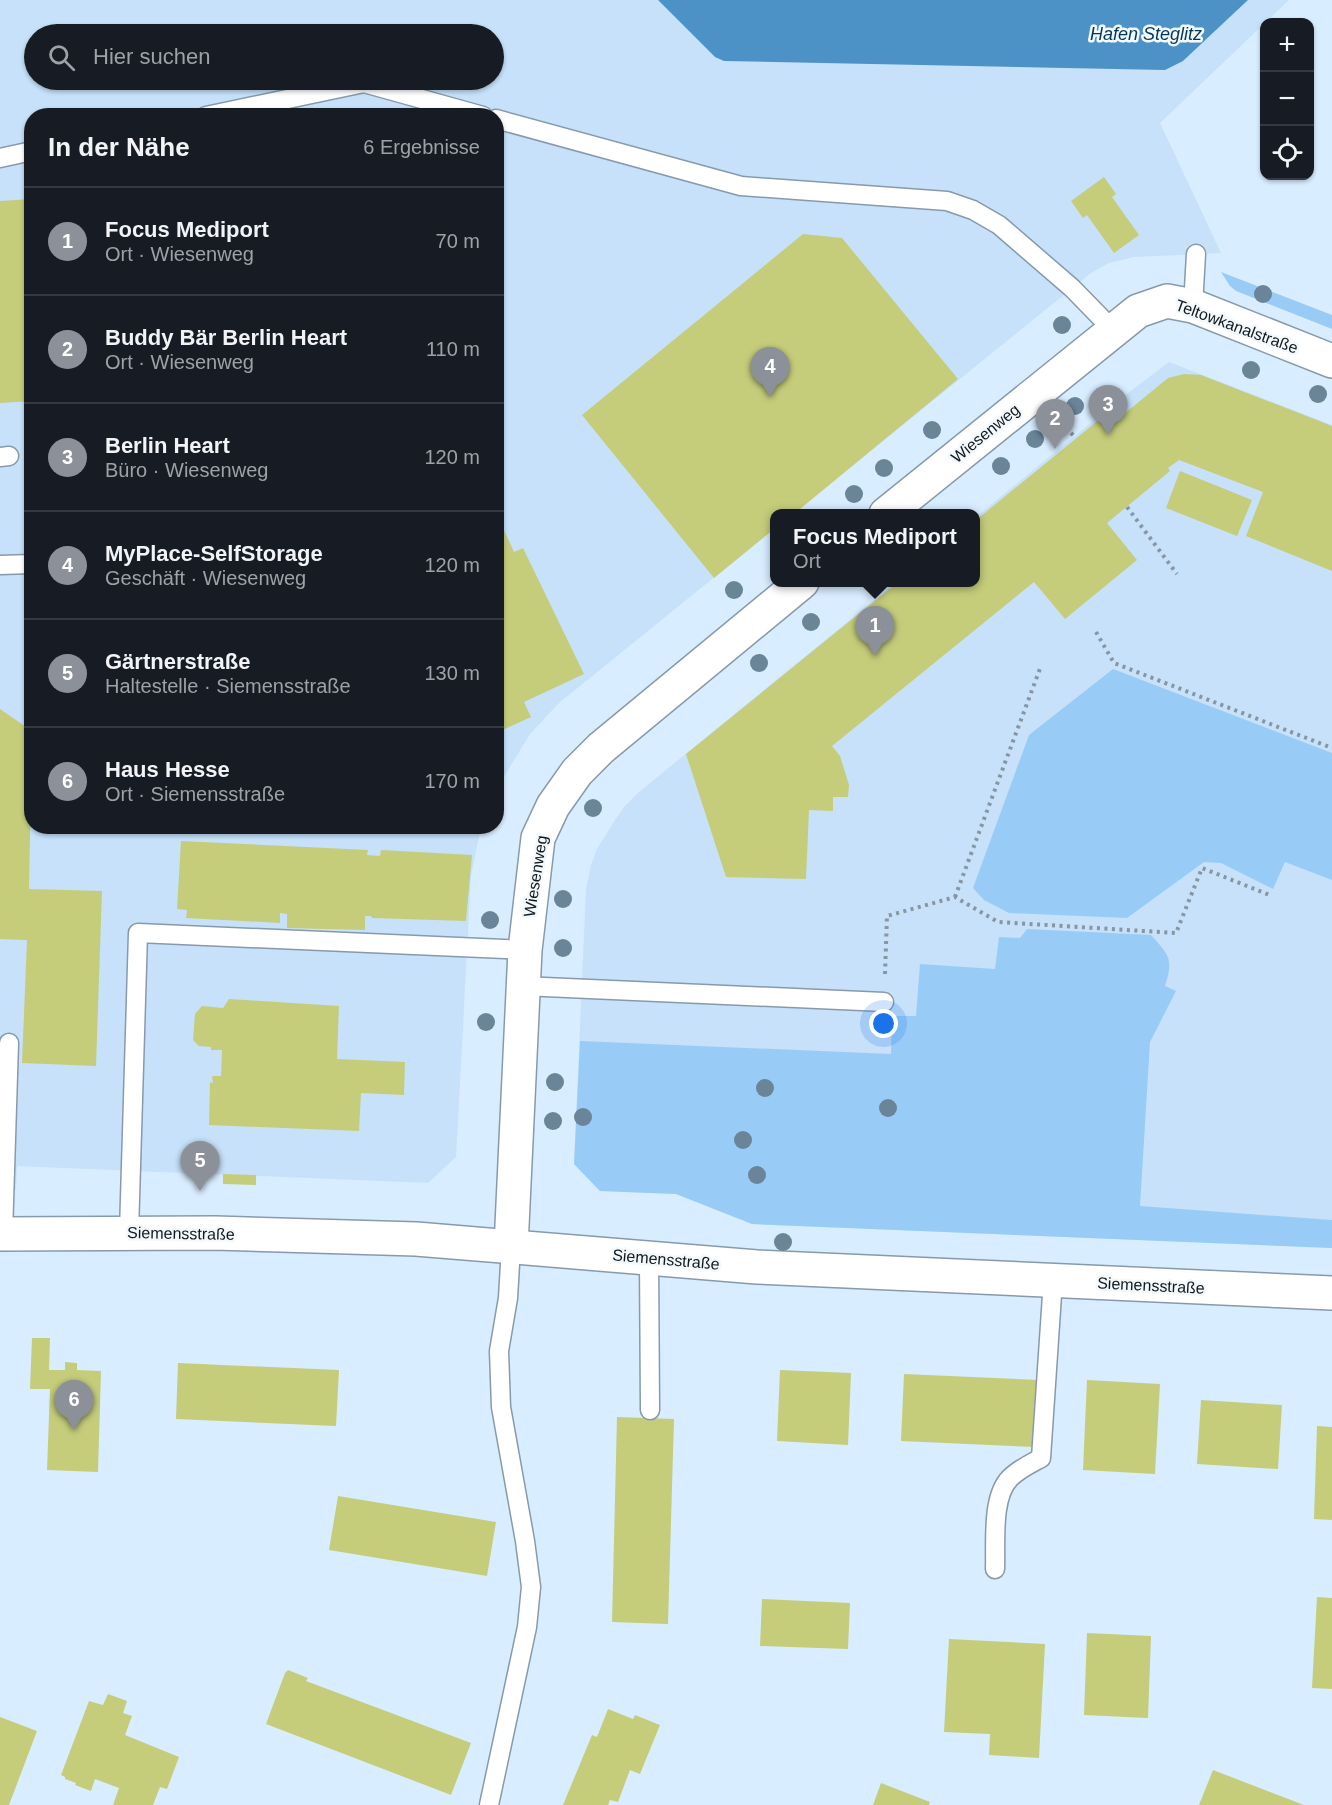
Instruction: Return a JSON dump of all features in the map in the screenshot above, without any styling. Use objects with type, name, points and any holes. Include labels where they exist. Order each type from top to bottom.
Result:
[{"type":"street","name":"Teltowkanalstraße","points":[[1113,330],[1138,311],[1167,301],[1193,306],[1332,361]]},
{"type":"street","name":"Wiesenweg","points":[[891,509],[1113,330]]},
{"type":"street","name":"Wiesenweg","points":[[511,1247],[522,986],[538,838],[553,806],[577,772],[609,741],[796,587]]},
{"type":"street","name":"Siemensstraße","points":[[2,1234],[215,1233],[416,1239],[757,1267],[1332,1293]]},
{"type":"lane","points":[[244,108],[330,90]]},
{"type":"lane","points":[[389,90],[454,108]]},
{"type":"lane","points":[[504,121],[741,186],[947,201],[974,210],[999,225],[1072,288],[1113,330]]},
{"type":"lane","points":[[0,158],[24,153]]},
{"type":"lane","points":[[1193,306],[1196,254]]},
{"type":"lane","points":[[0,564],[24,564]]},
{"type":"lane","points":[[129,1232],[138,933],[525,950]]},
{"type":"lane","points":[[522,986],[884,1002]]},
{"type":"lane","points":[[2,1234],[9,1043]]},
{"type":"lane","points":[[489,1805],[527,1627],[531,1587],[501,1407],[499,1351],[507,1299],[511,1247]]},
{"type":"lane","points":[[649,1258],[650,1410]]},
{"type":"lane","points":[[995,1569],[997,1509],[1002,1492],[1008,1480],[1018,1471],[1041,1458],[1053,1280]]},
{"type":"path","points":[[1071,433],[1076,438]]},
{"type":"path","points":[[1127,507],[1177,574]]},
{"type":"path","points":[[1096,633],[1114,663],[1332,747]]},
{"type":"path","points":[[955,897],[1041,666]]},
{"type":"path","points":[[884,1002],[888,916],[955,897],[998,922],[1176,933],[1202,868],[1272,896]]},
{"type":"shaded area","points":[[0,0],[658,0],[715,57],[1183,61],[1248,0],[1289,0],[1270,18],[1260,18],[1260,28],[1160,123],[1221,253],[1134,257],[1109,263],[1091,273],[799,509],[770,509],[770,532],[559,703],[530,734],[504,777],[504,108],[24,108],[24,834],[480,834],[471,875],[456,1157],[428,1183],[17,1166],[16,1190],[0,1189]]},
{"type":"shaded area","points":[[1221,272],[1332,315],[1332,329],[1236,291]]},
{"type":"shaded area","points":[[1169,362],[1332,425],[1332,1248],[752,1224],[676,1194],[600,1191],[574,1164],[586,889],[597,849],[613,823],[624,807],[639,792],[890,587],[980,587],[980,514],[1115,403]]},
{"type":"shaded area","points":[[1113,669],[1332,753],[1332,880],[1285,862],[1273,889],[1221,863],[1204,862],[1127,918],[1009,913],[984,900],[973,888],[1029,735]]},
{"type":"shaded area","points":[[1027,929],[1151,935],[1166,953],[1169,969],[1165,986],[1176,991],[1150,1042],[1140,1206],[1332,1220],[1332,1248],[752,1224],[676,1194],[600,1191],[574,1164],[580,1041],[891,1054],[892,1016],[916,1016],[920,964],[995,969],[999,937],[1020,938]]},
{"type":"water","name":"Hafen Steglitz","points":[[658,0],[1248,0],[1183,61],[1165,70],[724,61],[715,57]]},
{"type":"building","points":[[1104,177],[1116,194],[1112,197],[1139,235],[1114,253],[1087,215],[1083,218],[1071,201]]},
{"type":"building","points":[[24,200],[24,402],[0,403],[0,201]]},
{"type":"building","points":[[803,234],[842,238],[958,379],[800,509],[770,509],[770,532],[714,578],[582,415]]},
{"type":"building","points":[[1184,374],[1201,375],[1332,426],[1332,571],[1246,536],[1263,492],[1179,460],[1168,468],[1170,471],[1107,523],[1137,560],[1065,619],[1034,582],[832,746],[840,756],[849,785],[848,797],[833,797],[833,811],[809,810],[806,879],[726,877],[686,754],[892,587],[980,587],[980,517],[1117,405],[1124,414],[1168,378]]},
{"type":"building","points":[[1180,471],[1252,500],[1237,536],[1166,508]]},
{"type":"building","points":[[504,530],[514,552],[523,548],[584,674],[524,702],[531,717],[504,729]]},
{"type":"building","points":[[0,709],[24,726],[24,834],[30,834],[29,889],[102,891],[96,1066],[22,1063],[27,940],[0,939]]},
{"type":"building","points":[[181,841],[368,850],[367,855],[380,856],[381,850],[472,855],[466,921],[365,916],[365,930],[287,928],[287,914],[280,913],[280,923],[186,918],[187,910],[177,909]]},
{"type":"building","points":[[229,999],[339,1006],[337,1059],[405,1062],[404,1095],[361,1093],[359,1131],[209,1125],[210,1082],[213,1083],[212,1076],[221,1076],[222,1050],[211,1050],[211,1047],[199,1046],[193,1040],[195,1014],[202,1006],[223,1008]]},
{"type":"building","points":[[223,1174],[256,1175],[256,1185],[223,1184]]},
{"type":"building","points":[[32,1338],[50,1338],[49,1370],[65,1370],[65,1362],[77,1363],[77,1370],[101,1371],[98,1472],[47,1470],[50,1389],[30,1389]]},
{"type":"building","points":[[178,1363],[339,1370],[336,1426],[176,1419]]},
{"type":"building","points":[[780,1370],[851,1373],[848,1445],[777,1441]]},
{"type":"building","points":[[904,1374],[1038,1380],[1035,1447],[901,1441]]},
{"type":"building","points":[[1087,1380],[1160,1384],[1155,1474],[1083,1470]]},
{"type":"building","points":[[1201,1400],[1282,1405],[1278,1469],[1197,1464]]},
{"type":"building","points":[[617,1417],[674,1419],[668,1624],[612,1622]]},
{"type":"building","points":[[1317,1426],[1332,1427],[1332,1520],[1314,1519]]},
{"type":"building","points":[[338,1496],[496,1522],[487,1576],[329,1550]]},
{"type":"building","points":[[1317,1597],[1332,1598],[1332,1689],[1312,1688]]},
{"type":"building","points":[[762,1599],[850,1603],[848,1649],[760,1646]]},
{"type":"building","points":[[1087,1633],[1151,1636],[1148,1718],[1084,1715]]},
{"type":"building","points":[[949,1639],[1045,1644],[1039,1758],[989,1755],[990,1734],[944,1732]]},
{"type":"building","points":[[288,1670],[308,1678],[306,1681],[471,1743],[451,1795],[266,1724]]},
{"type":"building","points":[[108,1694],[127,1701],[123,1713],[132,1716],[125,1735],[179,1757],[167,1789],[160,1787],[153,1805],[113,1805],[119,1788],[95,1779],[91,1791],[75,1785],[76,1783],[61,1775],[89,1701],[103,1705]]},
{"type":"building","points":[[608,1709],[633,1719],[635,1715],[660,1725],[640,1774],[630,1770],[618,1802],[610,1800],[608,1805],[563,1805],[592,1735],[597,1737]]},
{"type":"building","points":[[0,1717],[37,1731],[9,1805],[0,1805]]},
{"type":"building","points":[[1213,1770],[1304,1805],[1199,1805]]},
{"type":"building","points":[[881,1783],[930,1802],[929,1805],[873,1805]]},
{"type":"place","name":"MyPlace-SelfStorage","points":[[770,397]]},
{"type":"place","name":"Berlin Heart","points":[[1108,435]]},
{"type":"place","name":"Buddy Bär Berlin Heart","points":[[1055,449]]},
{"type":"place","name":"Focus Mediport","points":[[875,656]]},
{"type":"place","name":"Gärtnerstraße","points":[[200,1191]]},
{"type":"place","name":"Haus Hesse","points":[[74,1430]]}]
